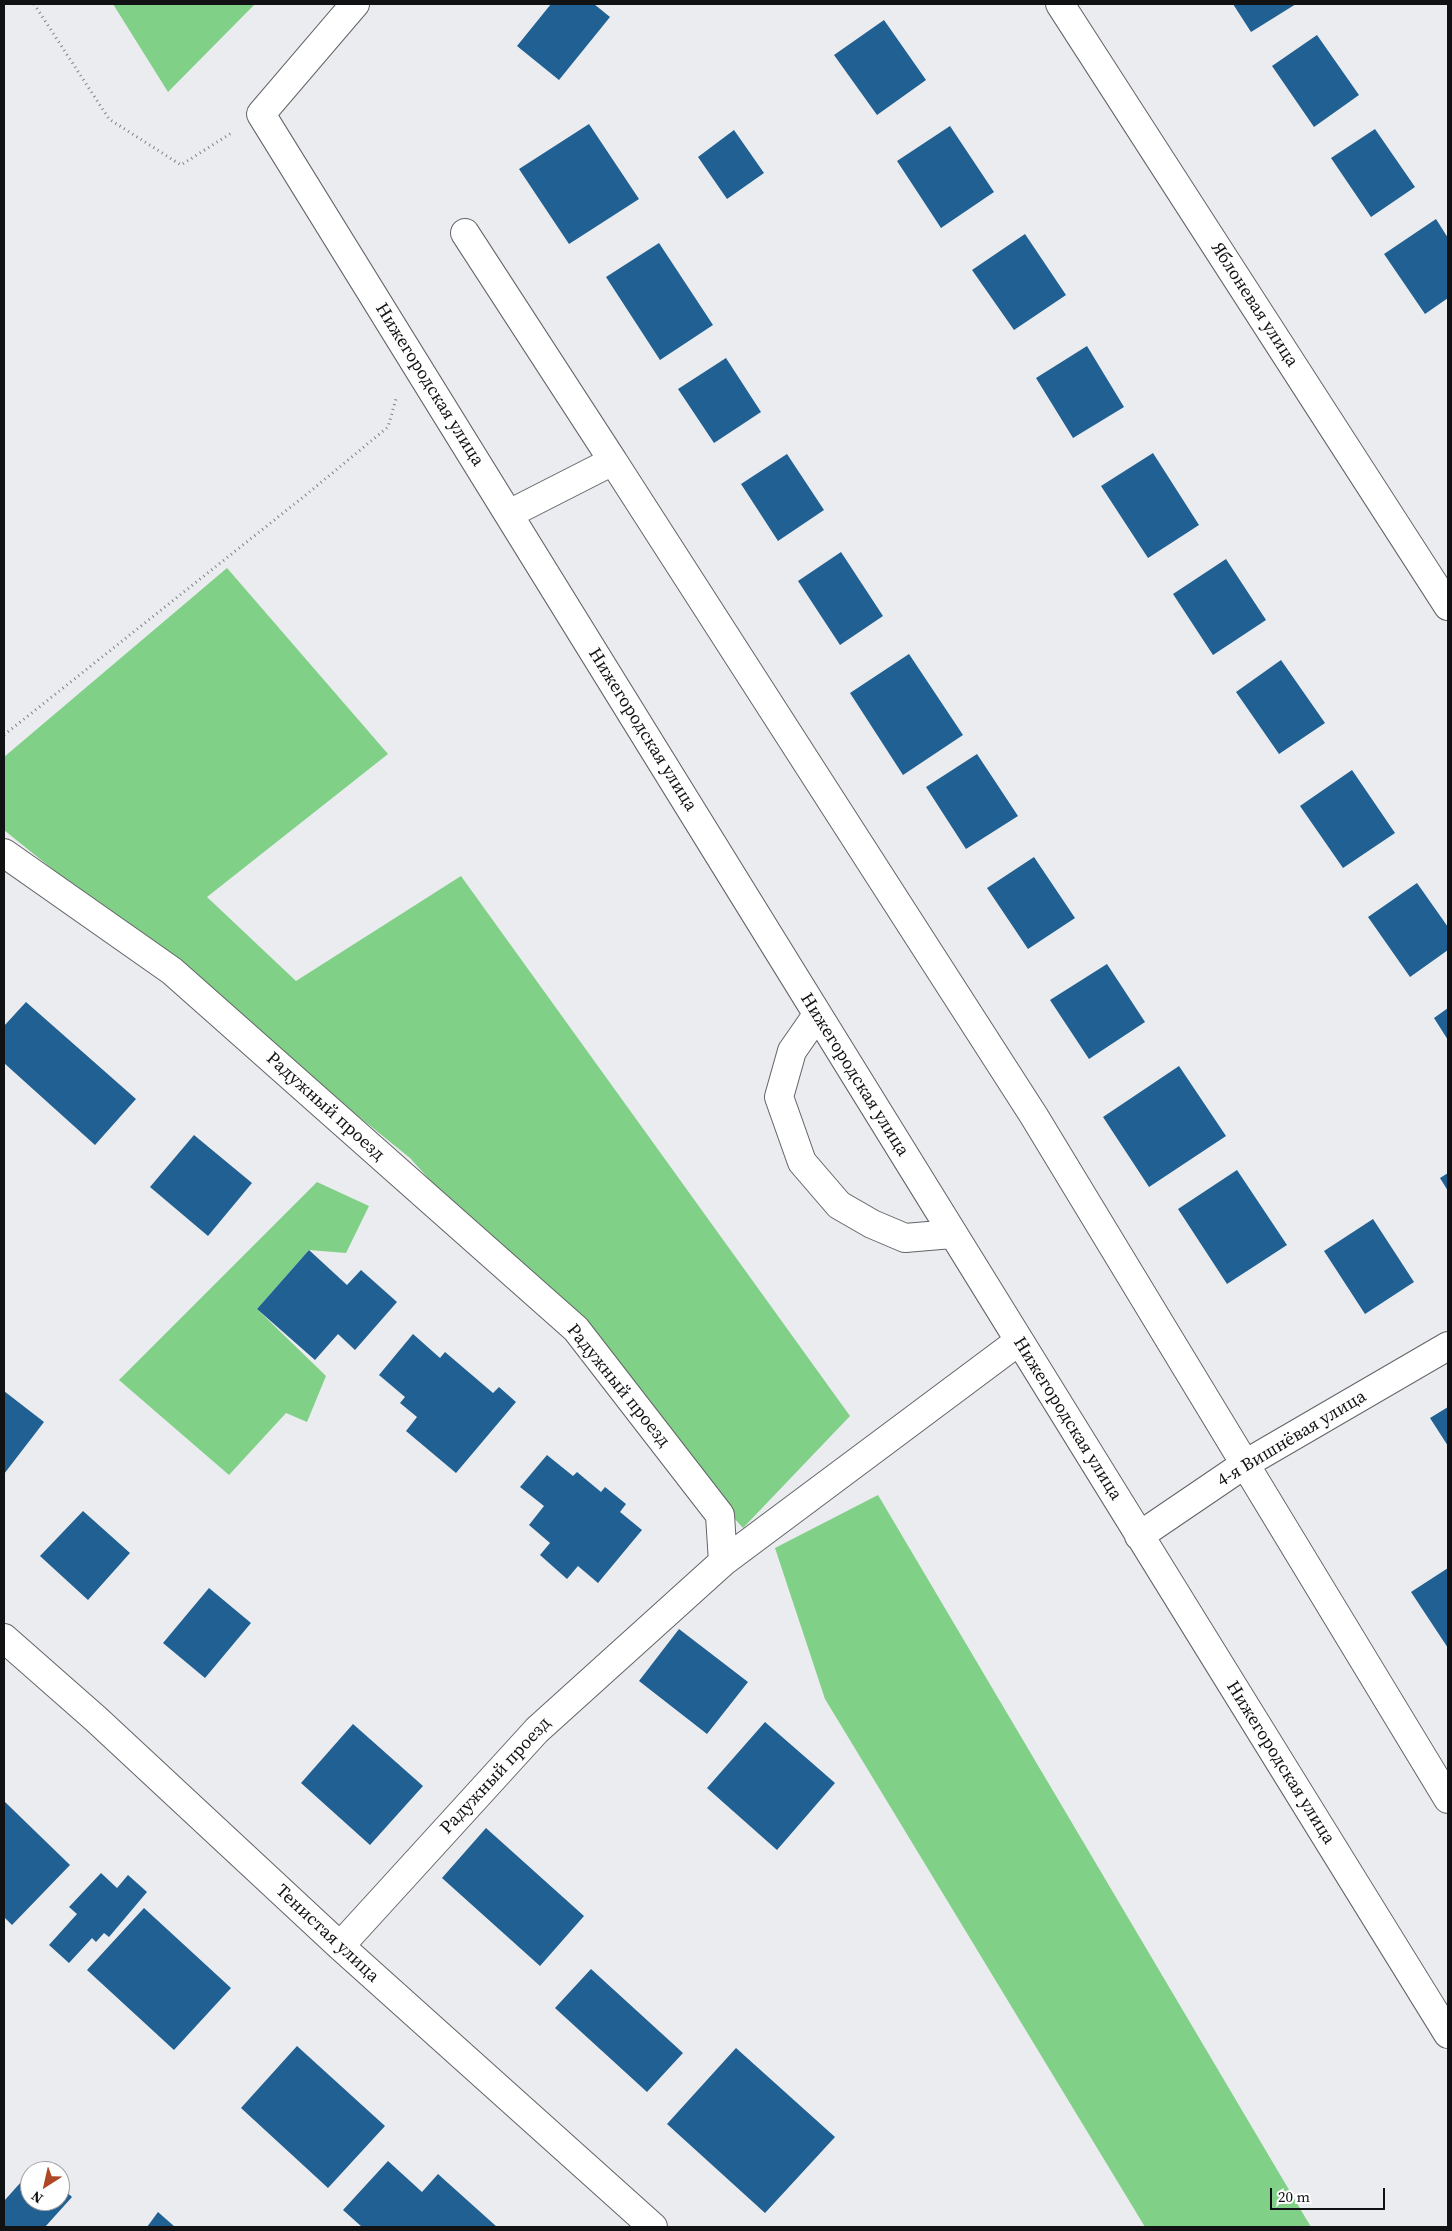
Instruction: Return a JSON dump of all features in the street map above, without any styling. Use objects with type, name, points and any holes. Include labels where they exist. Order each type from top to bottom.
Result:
[{"type":"street","points":[[262,114],[355,4]]},
{"type":"street","name":"Яблоневая улица","points":[[1060,4],[1448,606]]},
{"type":"street","name":"Нижегородская улица","points":[[262,114],[1018,1341],[1448,2034]]},
{"type":"street","points":[[465,233],[1034,1116],[1448,1799]]},
{"type":"street","points":[[508,514],[613,461]]},
{"type":"street","name":"Радужный проезд","points":[[4,853],[172,971],[576,1329],[720,1515],[723,1562],[537,1730],[340,1946]]},
{"type":"street","points":[[817,1015],[792,1052],[779,1097],[802,1162],[840,1205],[872,1224],[905,1238],[952,1234]]},
{"type":"street","points":[[723,1562],[1018,1341]]},
{"type":"street","name":"4-я Вишнёвая улица","points":[[1139,1536],[1245,1464],[1448,1346]]},
{"type":"street","name":"Тенистая улица","points":[[4,1638],[103,1726],[340,1946],[653,2227]]},
{"type":"path","points":[[34,4],[110,119],[181,165],[262,114]]},
{"type":"path","points":[[4,735],[307,494],[388,427],[409,353]]},
{"type":"green space","points":[[113,4],[255,4],[168,92]]},
{"type":"green space","points":[[227,568],[388,754],[207,897],[296,981],[461,876],[850,1416],[743,1528],[410,1158],[4,830],[4,757]]},
{"type":"green space","points":[[317,1182],[369,1206],[346,1253],[309,1250],[257,1309],[326,1376],[307,1422],[286,1413],[229,1475],[119,1380]]},
{"type":"green space","points":[[878,1495],[1311,2227],[1145,2227],[825,1699],[775,1548]]},
{"type":"building","points":[[551,4],[594,4],[610,17],[559,80],[517,46]]},
{"type":"building","points":[[1233,4],[1296,4],[1251,32]]},
{"type":"building","points":[[884,20],[926,80],[877,115],[834,55]]},
{"type":"building","points":[[1317,35],[1359,95],[1314,127],[1272,66]]},
{"type":"building","points":[[589,124],[639,199],[569,244],[519,169]]},
{"type":"building","points":[[950,126],[994,192],[941,228],[897,161]]},
{"type":"building","points":[[1375,129],[1415,187],[1371,217],[1331,158]]},
{"type":"building","points":[[734,130],[764,173],[727,199],[698,157]]},
{"type":"building","points":[[1436,219],[1448,238],[1448,298],[1425,314],[1384,254]]},
{"type":"building","points":[[1025,234],[1066,295],[1014,330],[972,270]]},
{"type":"building","points":[[659,243],[713,325],[660,360],[606,277]]},
{"type":"building","points":[[1087,346],[1124,407],[1073,438],[1036,378]]},
{"type":"building","points":[[726,358],[761,412],[714,443],[678,389]]},
{"type":"building","points":[[1153,453],[1199,525],[1148,558],[1101,486]]},
{"type":"building","points":[[787,454],[824,510],[778,541],[741,484]]},
{"type":"building","points":[[841,552],[883,616],[840,645],[798,581]]},
{"type":"building","points":[[1226,559],[1266,620],[1213,655],[1173,594]]},
{"type":"building","points":[[909,654],[963,735],[903,775],[850,693]]},
{"type":"building","points":[[1281,660],[1325,723],[1279,754],[1236,692]]},
{"type":"building","points":[[977,754],[1018,816],[966,849],[926,787]]},
{"type":"building","points":[[1352,770],[1395,833],[1343,868],[1300,806]]},
{"type":"building","points":[[1034,857],[1075,918],[1028,949],[987,888]]},
{"type":"building","points":[[1417,883],[1448,927],[1448,950],[1410,977],[1368,917]]},
{"type":"building","points":[[1107,964],[1145,1022],[1089,1059],[1050,1000]]},
{"type":"building","points":[[26,1002],[136,1099],[95,1145],[4,1063],[4,1026]]},
{"type":"building","points":[[1448,1008],[1448,1040],[1434,1018]]},
{"type":"building","points":[[1179,1066],[1226,1136],[1149,1187],[1103,1117]]},
{"type":"building","points":[[194,1135],[252,1183],[208,1236],[150,1187]]},
{"type":"building","points":[[1237,1170],[1287,1245],[1227,1284],[1178,1209]]},
{"type":"building","points":[[1448,1173],[1448,1191],[1440,1178]]},
{"type":"building","points":[[1373,1219],[1414,1282],[1365,1314],[1324,1251]]},
{"type":"building","points":[[309,1250],[347,1285],[361,1270],[397,1302],[355,1350],[338,1334],[315,1360],[257,1309]]},
{"type":"building","points":[[413,1334],[440,1358],[445,1352],[493,1393],[499,1387],[516,1402],[456,1473],[406,1431],[417,1417],[400,1403],[405,1397],[379,1375]]},
{"type":"building","points":[[4,1391],[44,1422],[4,1474]]},
{"type":"building","points":[[1448,1407],[1448,1446],[1430,1418]]},
{"type":"building","points":[[547,1455],[573,1476],[577,1472],[601,1492],[605,1487],[626,1504],[620,1512],[642,1530],[598,1583],[578,1566],[567,1579],[540,1555],[550,1543],[529,1525],[544,1506],[520,1487]]},
{"type":"building","points":[[83,1511],[130,1553],[88,1600],[40,1556]]},
{"type":"building","points":[[1448,1568],[1448,1648],[1411,1592]]},
{"type":"building","points":[[209,1588],[251,1623],[205,1678],[163,1643]]},
{"type":"building","points":[[679,1629],[748,1682],[707,1734],[639,1681]]},
{"type":"building","points":[[765,1722],[835,1783],[777,1850],[707,1788]]},
{"type":"building","points":[[353,1724],[423,1786],[370,1845],[301,1783]]},
{"type":"building","points":[[4,1801],[70,1865],[12,1925],[4,1917]]},
{"type":"building","points":[[486,1828],[584,1916],[540,1966],[442,1878]]},
{"type":"building","points":[[101,1873],[117,1888],[128,1875],[147,1892],[109,1937],[104,1933],[96,1942],[92,1938],[69,1963],[49,1945],[77,1914],[69,1907]]},
{"type":"building","points":[[144,1908],[231,1988],[174,2050],[87,1970]]},
{"type":"building","points":[[591,1969],[683,2053],[647,2092],[555,2008]]},
{"type":"building","points":[[297,2046],[385,2126],[328,2188],[241,2108]]},
{"type":"building","points":[[736,2048],[835,2137],[765,2213],[667,2124]]},
{"type":"building","points":[[388,2161],[422,2192],[438,2174],[497,2227],[362,2227],[343,2210]]},
{"type":"building","points":[[20,2183],[20,2211],[59,2211],[45,2227],[4,2227],[4,2201]]},
{"type":"building","points":[[158,2212],[175,2227],[147,2227]]}]
